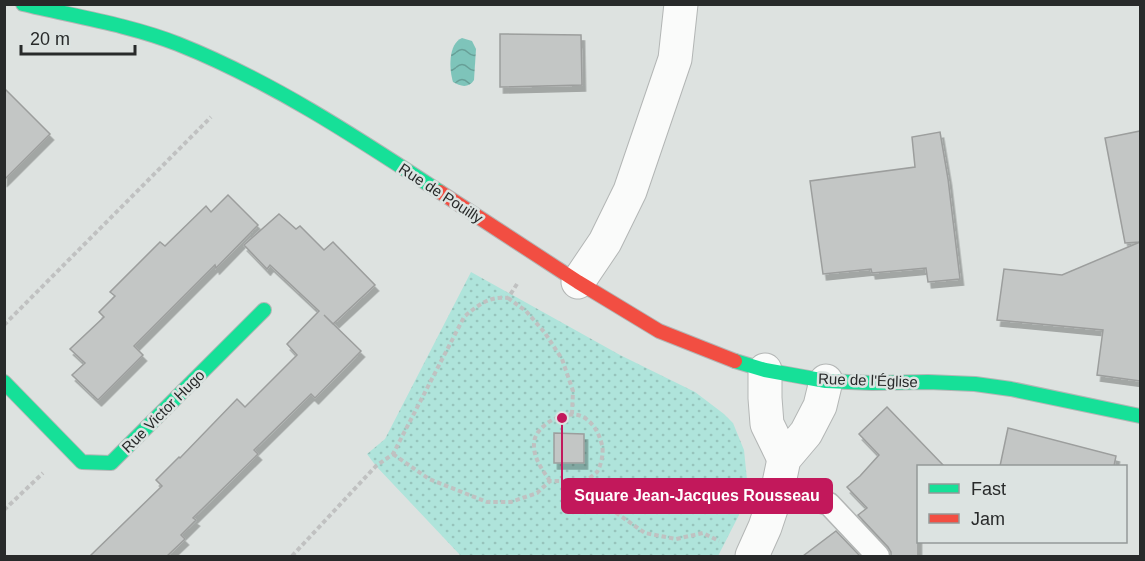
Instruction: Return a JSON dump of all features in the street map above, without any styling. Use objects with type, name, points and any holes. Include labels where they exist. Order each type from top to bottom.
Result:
[{"type":"street","name":"Rue de Pouilly","points":[[24,4],[131,29],[176,43],[238,70],[378,152],[578,282]]},
{"type":"street","points":[[578,282],[605,242],[630,191],[675,59],[681,4]]},
{"type":"street","name":"Rue de l'Église","points":[[578,282],[659,331],[717,355],[765,370],[826,381],[975,384],[1011,389],[1140,416]]},
{"type":"street","name":"Rue Victor Hugo","points":[[4,382],[82,462],[111,463],[264,309]]},
{"type":"street","points":[[765,370],[767,424],[781,473]]},
{"type":"street","points":[[752,556],[765,527],[781,473],[820,406],[826,381]]},
{"type":"lane","points":[[781,473],[830,504],[878,556]]},
{"type":"path","points":[[4,326],[211,117]]},
{"type":"path","points":[[508,298],[513,290]]},
{"type":"path","points":[[292,556],[376,466],[393,454],[464,317],[477,306],[497,297],[508,298],[525,310],[562,359],[573,392],[572,414]]},
{"type":"path","points":[[393,454],[429,479],[487,502],[511,502],[537,493],[550,481],[586,481],[597,471],[603,451],[598,431],[584,417],[572,414],[555,418],[541,428],[534,442],[538,464],[550,481]]},
{"type":"path","points":[[4,510],[68,448]]},
{"type":"path","points":[[586,481],[612,510],[645,533],[676,539],[704,533],[720,542]]},
{"type":"shaded area","points":[[471,272],[620,355],[695,392],[733,423],[744,450],[747,480],[739,515],[718,556],[461,556],[376,466],[367,454],[385,439]]},
{"type":"water","points":[[462,38],[472,41],[476,49],[474,80],[465,86],[453,82],[451,70],[452,51],[457,41]]},
{"type":"building","points":[[500,34],[581,35],[582,85],[500,87]]},
{"type":"building","points":[[4,88],[50,134],[4,180]]},
{"type":"building","points":[[1140,131],[1140,242],[1125,243],[1105,138]]},
{"type":"building","points":[[940,132],[960,279],[928,282],[926,268],[872,273],[871,269],[823,274],[810,181],[915,167],[912,137]]},
{"type":"building","points":[[228,195],[258,225],[134,346],[143,355],[98,400],[72,375],[85,363],[70,349],[104,317],[99,312],[115,296],[110,292],[160,242],[165,246],[206,206],[211,212]]},
{"type":"building","points":[[279,214],[296,229],[300,226],[324,250],[333,242],[375,285],[333,324],[361,351],[315,398],[311,394],[254,450],[258,454],[193,518],[196,520],[181,535],[185,539],[167,556],[90,556],[162,486],[156,480],[237,399],[245,407],[297,355],[287,344],[319,311],[270,265],[267,269],[244,245]]},
{"type":"building","points":[[1140,242],[1140,381],[1097,375],[1103,330],[997,320],[1004,269],[1062,275]]},
{"type":"building","points":[[887,407],[943,465],[917,465],[918,556],[891,556],[888,547],[858,515],[867,508],[847,487],[879,455],[859,434]]},
{"type":"building","points":[[1008,428],[1116,456],[1114,465],[1000,465]]},
{"type":"building","points":[[554,433],[584,434],[584,463],[554,463]]},
{"type":"building","points":[[836,531],[860,556],[803,556]]},
{"type":"traffic: fast","points":[[23,4],[141,31],[213,59],[312,111],[440,192]]},
{"type":"traffic: fast","points":[[4,382],[82,462],[111,463],[264,310]]},
{"type":"traffic: fast","points":[[735,361],[765,370],[826,381],[975,384],[1011,389],[1140,416]]},
{"type":"traffic: jam","points":[[440,192],[578,282],[659,331],[735,361]]},
{"type":"place","name":"Square Jean-Jacques Rousseau","points":[[562,418]]}]
